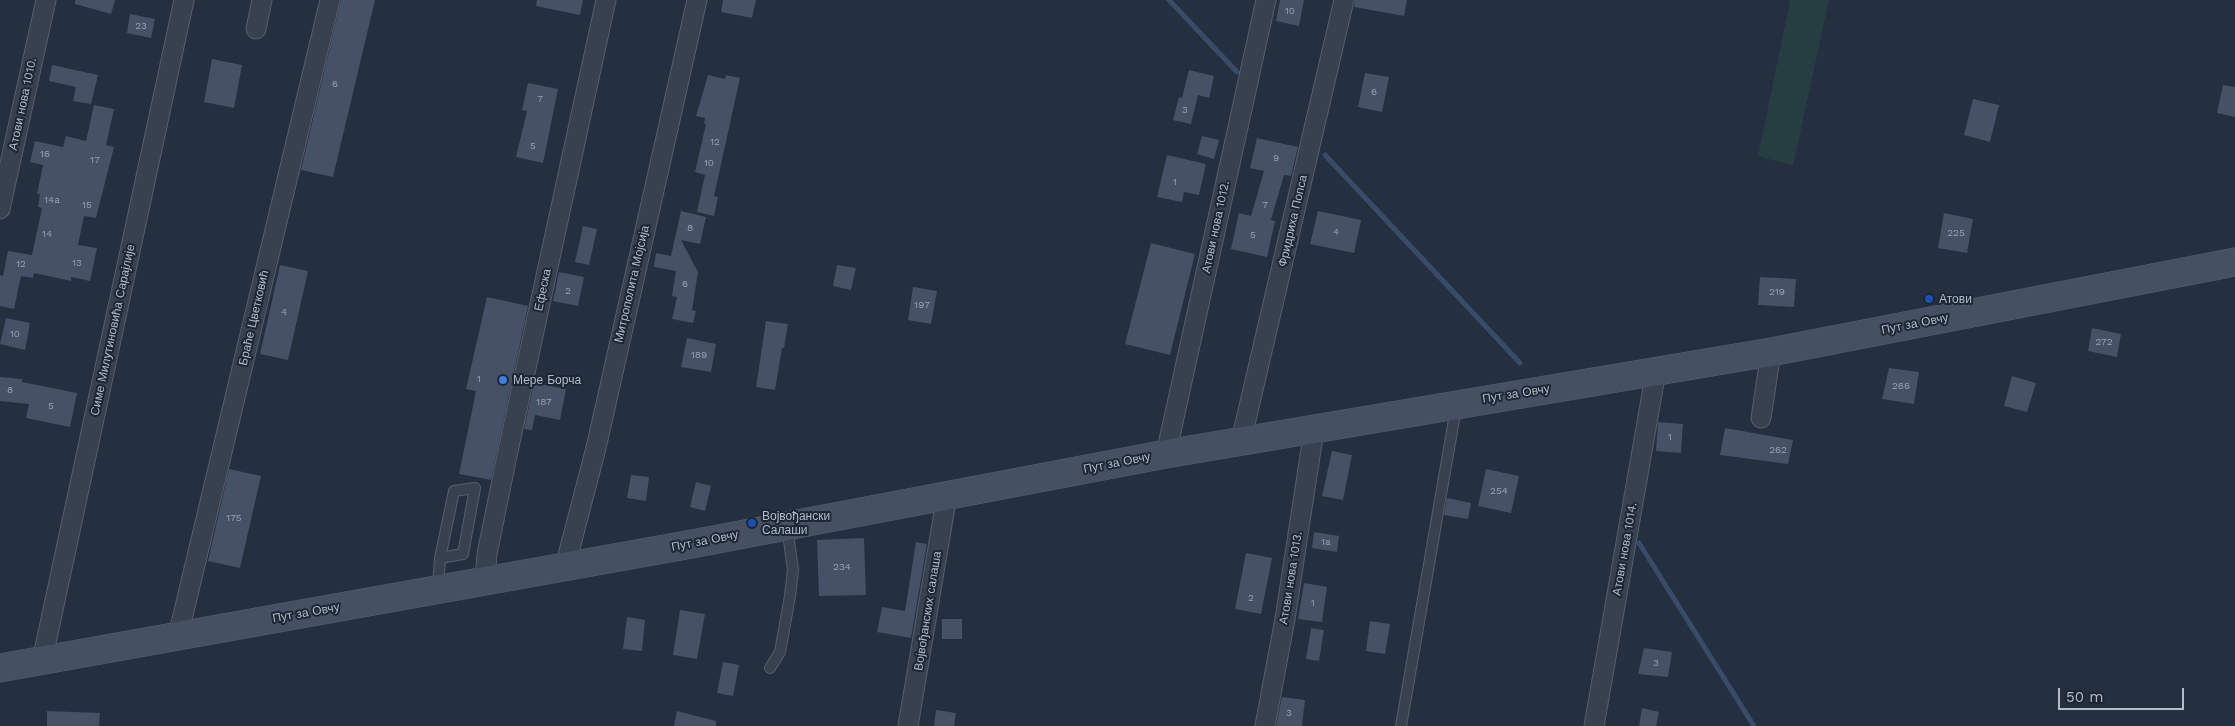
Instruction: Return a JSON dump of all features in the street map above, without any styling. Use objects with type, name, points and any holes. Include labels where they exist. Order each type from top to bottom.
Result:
[{"type":"street","name":"Атови нова 1010.","points":[[0,209],[46,0]]},
{"type":"street","name":"Симе Милутиновића Сарајлије","points":[[42,660],[184,0]]},
{"type":"street","points":[[256,30],[262,0]]},
{"type":"street","name":"Браће Цветковић","points":[[178,636],[330,0]]},
{"type":"street","name":"Ефеска","points":[[485,580],[487,554],[508,451],[606,0]]},
{"type":"street","name":"Митрополита Мојсија","points":[[565,567],[596,448],[698,0]]},
{"type":"street","name":"Атови нова 1012.","points":[[1166,454],[1266,0]]},
{"type":"street","name":"Фридриха Попса","points":[[1241,441],[1344,0]]},
{"type":"street","name":"Пут за Овчу","points":[[0,668],[565,567],[1166,454],[1771,352],[2235,262]]},
{"type":"street","points":[[1761,418],[1771,352]]},
{"type":"street","name":"Атови нова 1014.","points":[[1594,726],[1656,371]]},
{"type":"street","name":"Атови нова 1013.","points":[[1265,726],[1285,619],[1314,430]]},
{"type":"street","name":"Војвођанских салаша","points":[[908,726],[946,495]]},
{"type":"lane","points":[[1400,726],[1456,404]]},
{"type":"lane","points":[[438,589],[440,558],[454,491],[475,488],[463,554],[440,558]]},
{"type":"lane","points":[[770,668],[780,652],[790,596],[792,570],[786,525]]},
{"type":"green space","points":[[1790,0],[1829,0],[1793,166],[1758,156]]},
{"type":"building","points":[[75,0],[115,0],[111,14],[75,4]]},
{"type":"building","points":[[341,0],[375,0],[333,177],[301,170]]},
{"type":"building","points":[[537,0],[583,0],[580,15],[536,6]]},
{"type":"building","points":[[723,0],[756,0],[752,18],[721,12]]},
{"type":"building","points":[[1280,0],[1304,0],[1299,26],[1276,21]]},
{"type":"building","points":[[1355,0],[1407,0],[1404,16],[1354,7]]},
{"type":"building","points":[[130,14],[155,19],[151,38],[127,33]]},
{"type":"building","points":[[212,59],[242,65],[234,108],[204,102]]},
{"type":"building","points":[[52,65],[98,75],[91,104],[73,101],[76,87],[49,81]]},
{"type":"building","points":[[1189,70],[1214,76],[1209,98],[1198,95],[1191,124],[1173,120],[1179,97],[1182,98]]},
{"type":"building","points":[[1365,73],[1389,77],[1382,112],[1358,107]]},
{"type":"building","points":[[708,75],[725,79],[726,75],[740,78],[714,196],[718,197],[714,216],[697,212],[705,175],[695,172],[706,124],[704,124],[705,118],[696,116]]},
{"type":"building","points":[[528,83],[558,89],[543,163],[516,157],[527,111],[522,110]]},
{"type":"building","points":[[2223,85],[2235,87],[2235,117],[2217,113]]},
{"type":"building","points":[[1973,99],[1999,105],[1990,142],[1964,135]]},
{"type":"building","points":[[94,105],[114,109],[106,145],[114,147],[96,218],[84,216],[78,245],[97,248],[90,281],[71,277],[71,281],[34,273],[33,278],[21,276],[14,309],[0,306],[0,275],[3,276],[8,251],[32,255],[42,208],[38,207],[40,194],[37,194],[43,165],[30,162],[35,141],[63,147],[66,136],[86,141]]},
{"type":"building","points":[[1202,136],[1219,140],[1214,159],[1197,154]]},
{"type":"building","points":[[1257,138],[1298,147],[1291,176],[1284,175],[1271,220],[1275,221],[1267,257],[1231,249],[1239,213],[1251,216],[1264,171],[1250,168]]},
{"type":"building","points":[[1167,155],[1206,164],[1199,195],[1184,192],[1182,202],[1157,197]]},
{"type":"building","points":[[681,211],[706,217],[700,244],[681,240],[698,272],[692,310],[696,311],[693,323],[672,319],[677,297],[672,296],[676,271],[654,267],[656,253],[671,256]]},
{"type":"building","points":[[1318,211],[1361,220],[1354,253],[1310,244]]},
{"type":"building","points":[[1944,213],[1973,219],[1967,253],[1938,248]]},
{"type":"building","points":[[583,226],[597,229],[589,265],[575,262]]},
{"type":"building","points":[[1151,243],[1195,254],[1170,355],[1125,344]]},
{"type":"building","points":[[280,265],[308,271],[288,360],[260,354]]},
{"type":"building","points":[[837,265],[856,268],[851,290],[833,286]]},
{"type":"building","points":[[559,272],[584,277],[578,306],[553,301]]},
{"type":"building","points":[[1760,277],[1796,279],[1794,307],[1758,305]]},
{"type":"building","points":[[913,287],[937,291],[931,324],[908,320]]},
{"type":"building","name":"Мере Борча","points":[[487,297],[528,306],[491,480],[459,474],[476,391],[466,389]]},
{"type":"building","points":[[6,318],[30,323],[25,350],[0,344]]},
{"type":"building","points":[[766,321],[788,324],[775,390],[756,387]]},
{"type":"building","points":[[2092,328],[2121,334],[2117,357],[2088,351]]},
{"type":"building","points":[[687,338],[716,344],[711,372],[681,367]]},
{"type":"building","points":[[1889,368],[1919,372],[1914,404],[1882,399]]},
{"type":"building","points":[[2012,376],[2036,383],[2027,412],[2004,406]]},
{"type":"building","points":[[0,377],[22,379],[22,382],[77,393],[70,427],[26,418],[29,404],[0,401]]},
{"type":"building","points":[[534,383],[566,389],[560,420],[535,415],[532,430],[524,429]]},
{"type":"building","points":[[1658,422],[1683,424],[1681,453],[1656,451]]},
{"type":"building","points":[[1725,428],[1793,440],[1788,464],[1720,455]]},
{"type":"building","points":[[1332,451],[1352,455],[1343,500],[1322,496]]},
{"type":"building","points":[[229,469],[261,476],[240,568],[208,561]]},
{"type":"building","points":[[1486,469],[1519,476],[1511,513],[1478,506]]},
{"type":"building","points":[[631,475],[649,477],[646,501],[627,498]]},
{"type":"building","points":[[696,482],[711,486],[705,511],[690,507]]},
{"type":"building","points":[[1447,498],[1471,503],[1468,519],[1444,515]]},
{"type":"building","points":[[1314,532],[1339,536],[1337,552],[1312,548]]},
{"type":"building","points":[[864,538],[866,595],[819,596],[817,540]]},
{"type":"building","points":[[916,542],[927,544],[911,638],[877,632],[882,607],[905,611]]},
{"type":"building","points":[[1246,553],[1272,558],[1261,614],[1235,609]]},
{"type":"building","points":[[1304,583],[1327,587],[1322,622],[1298,619]]},
{"type":"building","points":[[680,610],[705,614],[697,659],[673,655]]},
{"type":"building","points":[[627,617],[645,620],[642,651],[623,649]]},
{"type":"building","points":[[942,619],[962,619],[962,639],[942,639]]},
{"type":"building","points":[[1370,621],[1390,624],[1385,654],[1366,651]]},
{"type":"building","points":[[1311,628],[1324,630],[1319,661],[1306,659]]},
{"type":"building","points":[[1644,648],[1672,652],[1668,677],[1638,674]]},
{"type":"building","points":[[723,662],[739,665],[733,696],[717,693]]},
{"type":"building","points":[[1282,697],[1305,700],[1302,726],[1276,726]]},
{"type":"building","points":[[1642,708],[1659,712],[1656,726],[1639,726]]},
{"type":"building","points":[[936,710],[956,713],[954,726],[934,726]]},
{"type":"building","points":[[47,711],[100,713],[99,726],[47,726]]},
{"type":"building","points":[[677,711],[716,721],[716,726],[674,726]]},
{"type":"waterway","points":[[1169,0],[1237,72]]},
{"type":"waterway","points":[[1325,155],[1520,363]]},
{"type":"waterway","points":[[1639,543],[1754,726]]},
{"type":"place","name":"Атови","points":[[1929,299]]},
{"type":"place","name":"Мере Борча","points":[[503,380]]},
{"type":"place","name":"Војвођански Салаши","points":[[752,523]]}]
